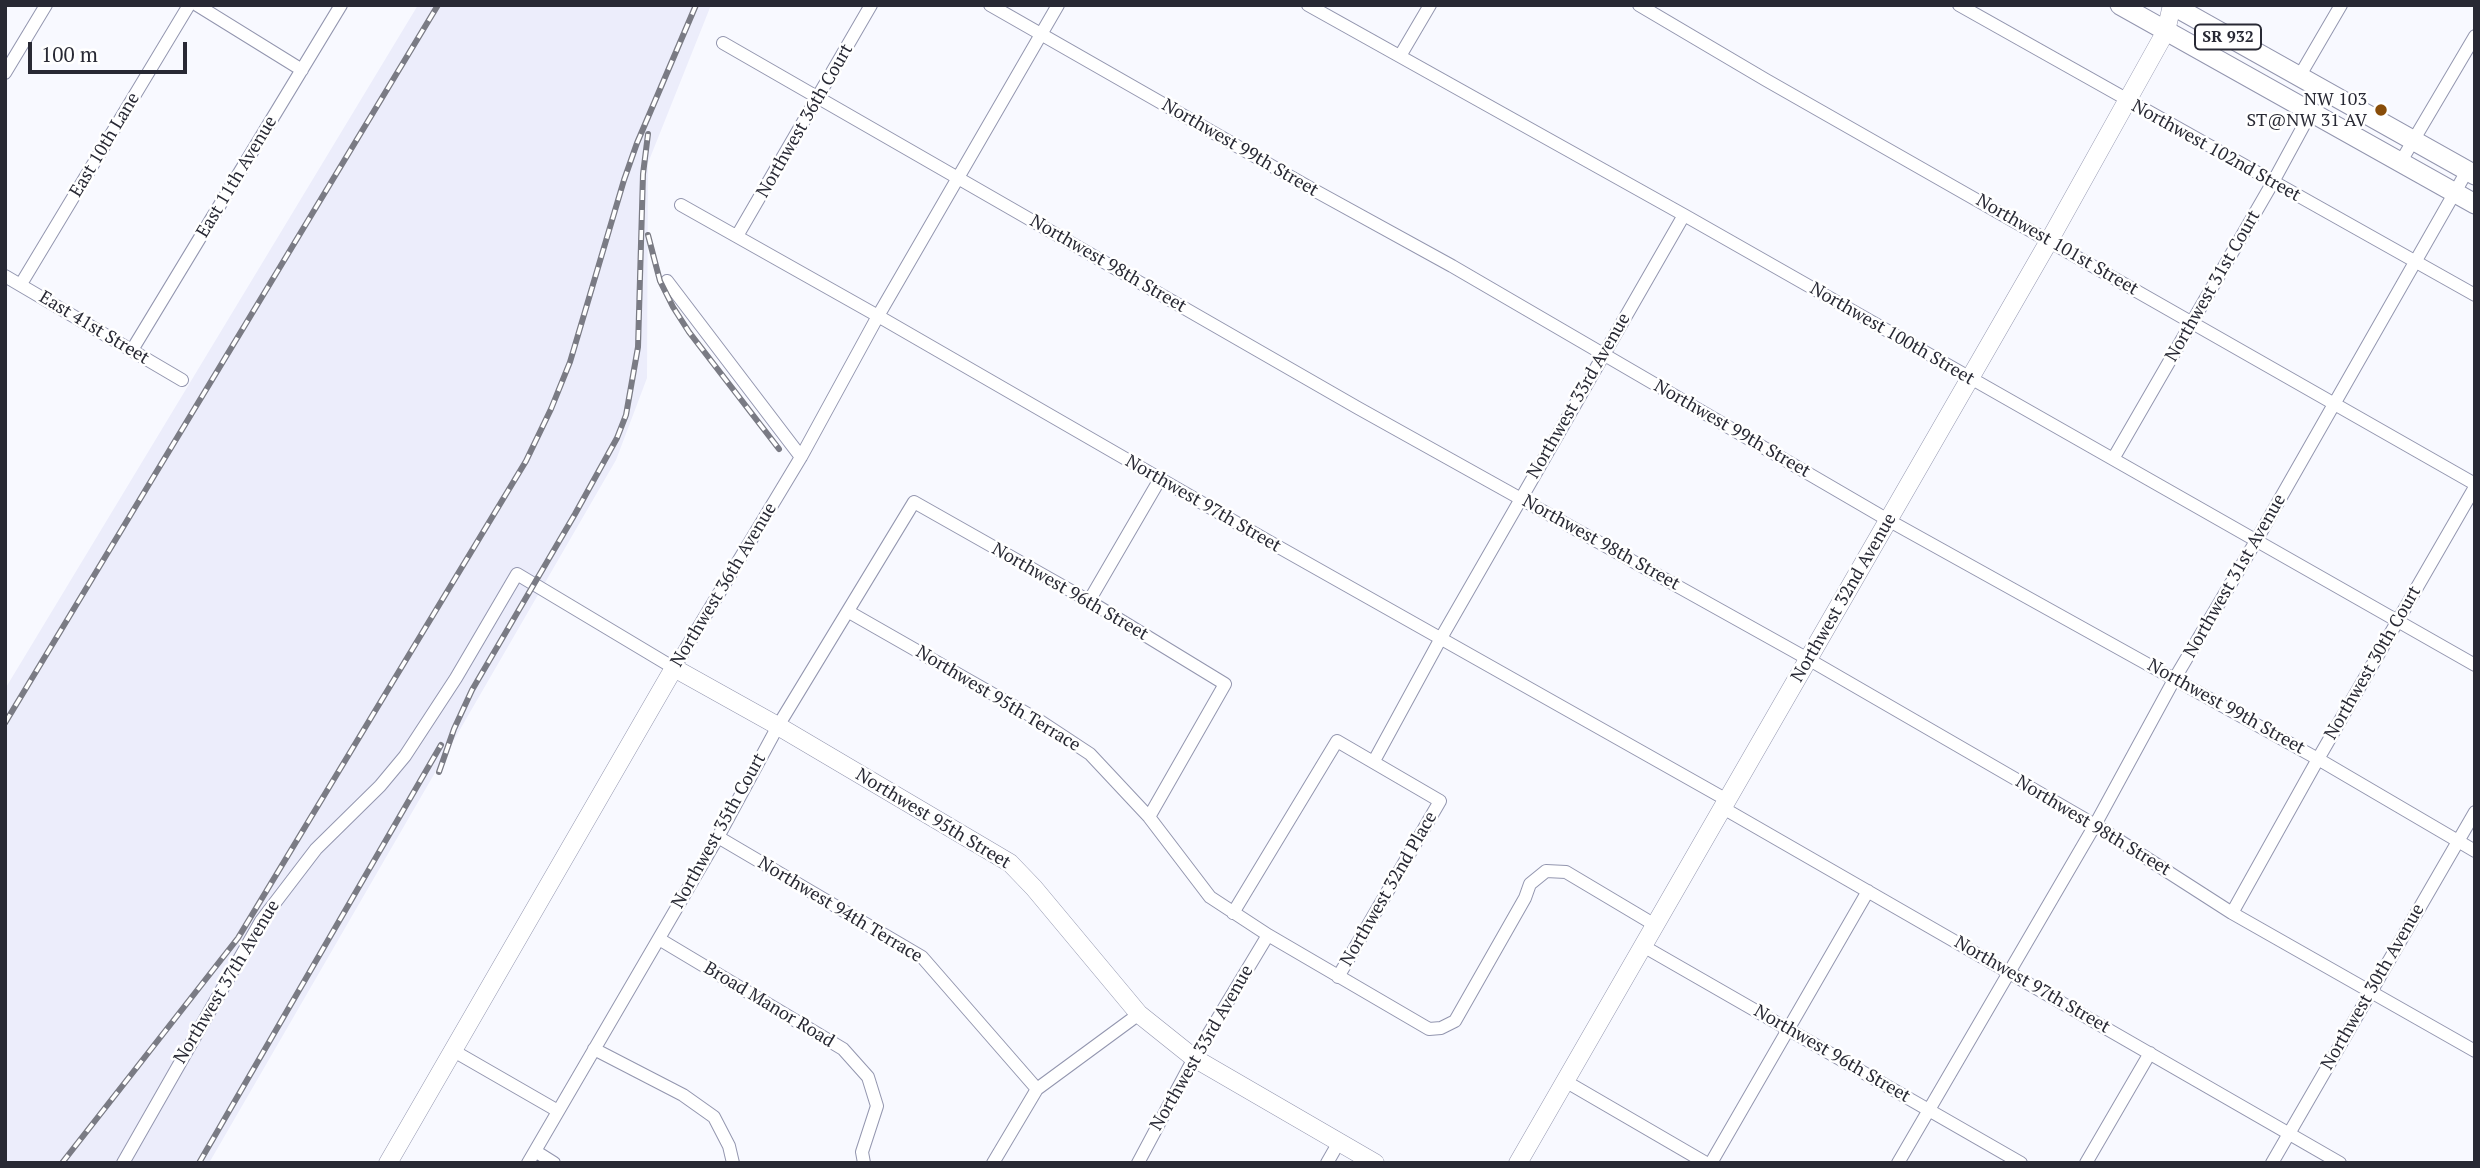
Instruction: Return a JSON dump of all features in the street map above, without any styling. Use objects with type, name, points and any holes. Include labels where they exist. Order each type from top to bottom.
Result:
[{"type":"main road","name":"SR 932","points":[[2120,5],[2475,204]]},
{"type":"main road","name":"SR 932","points":[[2184,8],[2299,77],[2471,173]]},
{"type":"street","points":[[5,73],[46,5]]},
{"type":"street","name":"East 10th Lane","points":[[21,284],[189,5]]},
{"type":"street","points":[[197,5],[302,69]]},
{"type":"street","name":"East 11th Avenue","points":[[132,350],[341,5]]},
{"type":"street","name":"Northwest 36th Court","points":[[737,236],[871,5]]},
{"type":"street","name":"Northwest 99th Street","points":[[990,5],[1300,183],[1452,266],[1888,520],[2175,678],[2475,851]]},
{"type":"street","name":"Northwest 36th Avenue","points":[[388,1163],[674,668],[801,457],[878,316],[960,179],[1058,5]]},
{"type":"street","name":"Northwest 100th Street","points":[[1308,5],[2475,664]]},
{"type":"street","points":[[1400,56],[1430,5]]},
{"type":"street","name":"Northwest 101st Street","points":[[1639,5],[2475,486]]},
{"type":"street","name":"Northwest 102nd Street","points":[[1958,5],[2475,295]]},
{"type":"street","points":[[2299,77],[2341,5]]},
{"type":"street","name":"Northwest 32nd Avenue","points":[[1518,1163],[2049,241],[2126,100],[2166,31],[2184,8]]},
{"type":"street","points":[[2400,163],[2475,36]]},
{"type":"street","name":"Northwest 98th Street","points":[[723,43],[1358,408],[1808,659],[2095,825],[2232,914],[2475,1051]]},
{"type":"street","name":"Northwest 31st Court","points":[[2113,460],[2311,112]]},
{"type":"street","name":"Northwest 31st Avenue","points":[[1898,1163],[2095,825],[2175,678],[2454,192],[2471,173]]},
{"type":"street","name":"Northwest 97th Street","points":[[681,205],[1441,638],[1868,891],[2340,1163]]},
{"type":"street","name":"Northwest 33rd Avenue","points":[[1374,761],[1441,638],[1684,215]]},
{"type":"street","name":"East 41st Street","points":[[5,276],[182,380]]},
{"type":"street","points":[[667,281],[801,457]]},
{"type":"street","points":[[1089,601],[1160,479]]},
{"type":"street","name":"Northwest 30th Court","points":[[2232,914],[2475,486]]},
{"type":"street","name":"Northwest 96th Street","points":[[914,502],[1089,601],[1226,684],[1149,817]]},
{"type":"street","name":"Northwest 35th Court","points":[[532,1157],[718,837],[778,726],[914,502]]},
{"type":"street","name":"Northwest 95th Street","points":[[517,574],[1010,863],[1139,1014],[1194,1058],[1375,1163]]},
{"type":"street","name":"Northwest 37th Avenue","points":[[123,1163],[249,939],[273,903],[331,832],[380,786],[399,764],[450,687],[517,574]]},
{"type":"street","name":"Northwest 95th Terrace","points":[[849,612],[1040,721],[1090,754],[1149,817],[1210,897],[1268,935],[1429,1030],[1455,1021],[1525,898],[1530,884],[1546,871],[1566,872],[1655,925]]},
{"type":"street","points":[[1233,913],[1337,741],[1374,761]]},
{"type":"street","name":"Northwest 32nd Place","points":[[1338,977],[1440,801],[1374,761]]},
{"type":"street","name":"Northwest 30th Avenue","points":[[2272,1163],[2475,812]]},
{"type":"street","name":"Northwest 94th Terrace","points":[[718,837],[922,957],[1037,1088]]},
{"type":"street","points":[[1566,1081],[1709,1163],[1868,891]]},
{"type":"street","name":"Northwest 33rd Avenue","points":[[1138,1163],[1194,1058],[1268,935]]},
{"type":"street","name":"Broad Manor Road","points":[[659,939],[842,1049],[868,1077],[877,1105],[862,1152],[864,1163]]},
{"type":"street","name":"Northwest 96th Street","points":[[1643,946],[2021,1163]]},
{"type":"street","points":[[993,1163],[1037,1088],[1139,1014]]},
{"type":"street","points":[[594,1049],[683,1095],[714,1117],[729,1146],[733,1163]]},
{"type":"street","points":[[452,1050],[558,1111]]},
{"type":"street","points":[[2086,1163],[2150,1053]]},
{"type":"street","points":[[1327,1163],[1339,1142]]},
{"type":"street","points":[[532,1157],[554,1163]]},
{"type":"shaded area","points":[[418,5],[711,5],[648,163],[647,378],[616,460],[209,1163],[5,1163],[5,689]]},
{"type":"railway","points":[[5,723],[438,5]]},
{"type":"railway","points":[[62,1163],[238,938],[526,461],[570,362],[637,143],[696,5]]},
{"type":"railway","points":[[439,772],[454,729],[472,690],[575,514],[617,438],[626,415],[638,347],[643,174],[648,134]]},
{"type":"railway","points":[[648,235],[660,281],[673,307],[689,332],[779,449]]},
{"type":"railway","points":[[199,1163],[441,745]]},
{"type":"place","name":"NW 103 ST@NW 31 AV","points":[[2381,110]]}]
